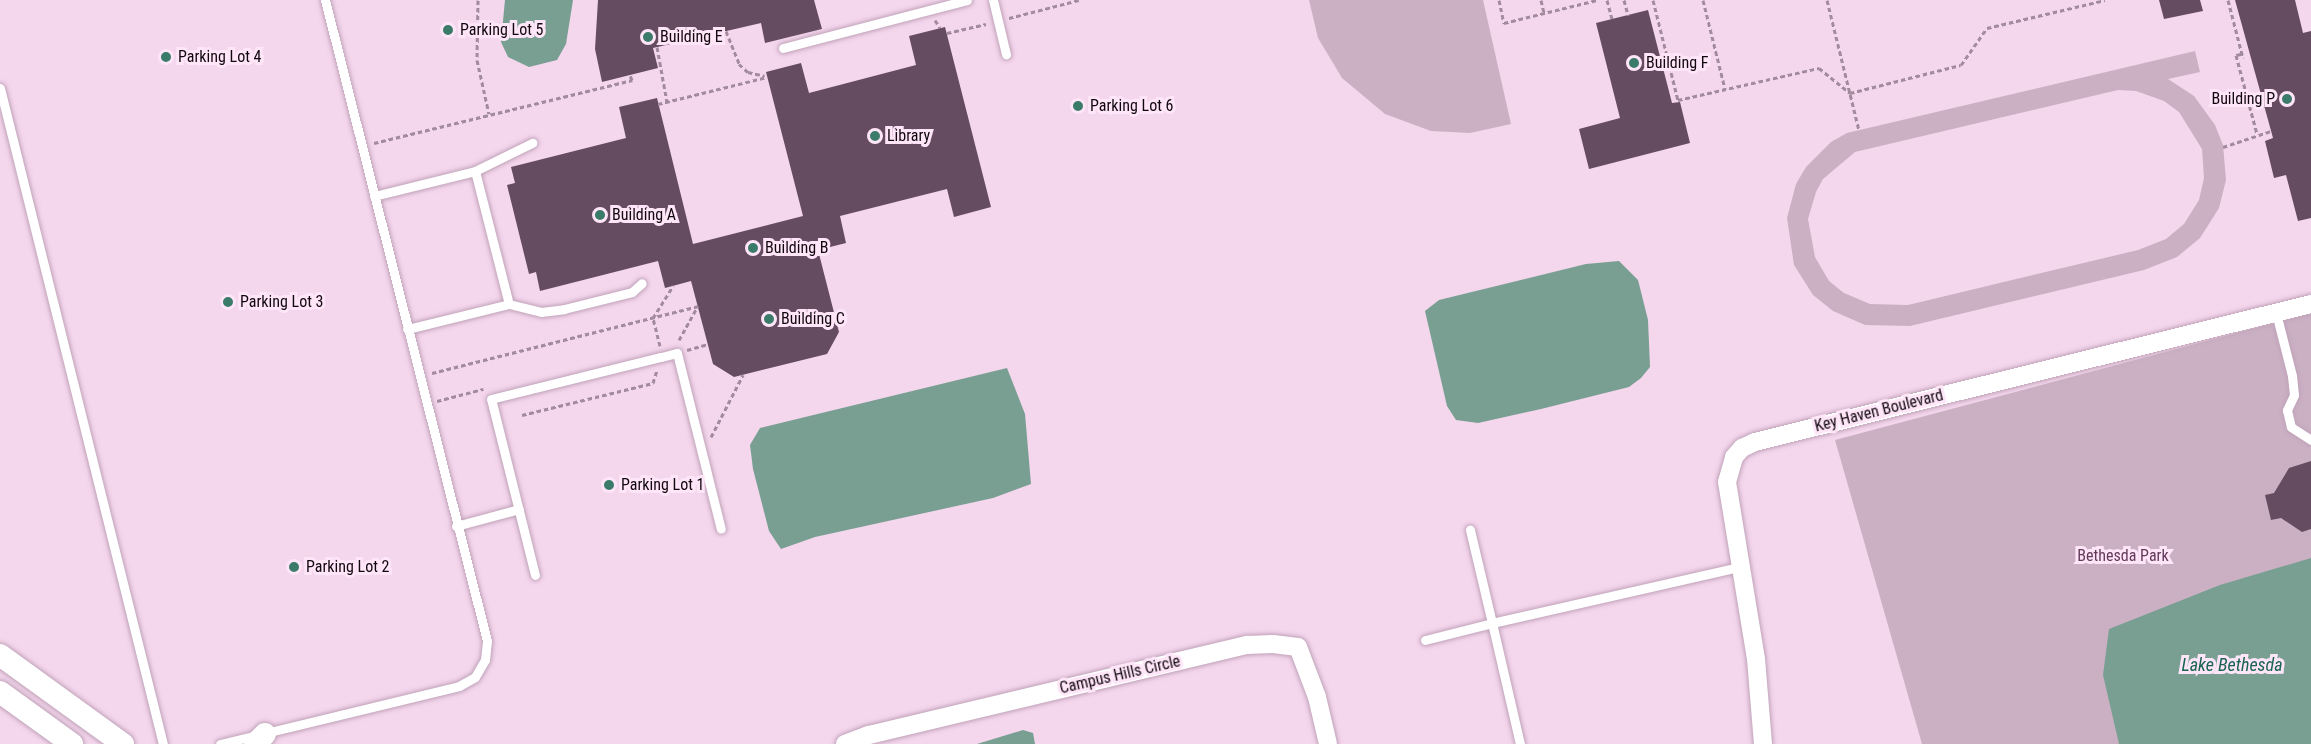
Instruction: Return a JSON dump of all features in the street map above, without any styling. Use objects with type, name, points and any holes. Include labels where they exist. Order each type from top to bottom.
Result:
[{"type":"street","name":"Key Haven Boulevard","points":[[1763,744],[1756,659],[1727,482],[1734,457],[1755,442],[2311,304]]},
{"type":"street","name":"Campus Hills Circle","points":[[845,744],[869,735],[1247,645],[1273,644],[1298,647],[1317,697],[1328,744]]},
{"type":"street","points":[[0,655],[123,744]]},
{"type":"street","points":[[0,692],[72,744]]},
{"type":"lane","points":[[220,744],[260,739],[459,686],[475,677],[485,660],[487,641],[456,526],[325,0]]},
{"type":"lane","points":[[783,48],[967,0]]},
{"type":"lane","points":[[993,0],[1006,54]]},
{"type":"lane","points":[[0,88],[163,744]]},
{"type":"lane","points":[[374,196],[475,171],[532,143]]},
{"type":"lane","points":[[475,171],[509,304]]},
{"type":"lane","points":[[407,329],[509,304],[541,312],[564,309],[632,292],[642,283]]},
{"type":"lane","points":[[2276,313],[2292,376],[2294,395],[2287,410],[2291,427],[2311,440]]},
{"type":"lane","points":[[535,575],[491,399],[677,353],[721,529]]},
{"type":"lane","points":[[456,526],[519,509]]},
{"type":"lane","points":[[1470,530],[1520,744]]},
{"type":"lane","points":[[1425,640],[1742,566]]},
{"type":"path","points":[[477,0],[477,60],[489,115]]},
{"type":"path","points":[[947,33],[1079,0]]},
{"type":"path","points":[[1499,0],[1504,23],[1597,0]]},
{"type":"path","points":[[1541,0],[1544,13]]},
{"type":"path","points":[[1607,0],[1612,20]]},
{"type":"path","points":[[1624,0],[1628,15]]},
{"type":"path","points":[[1653,0],[1678,100],[1819,68],[1850,93]]},
{"type":"path","points":[[1703,0],[1725,89]]},
{"type":"path","points":[[1827,0],[1859,129]]},
{"type":"path","points":[[1850,93],[1961,65],[1987,28],[2106,0]]},
{"type":"path","points":[[2228,0],[2242,56],[2236,55],[2257,134]]},
{"type":"path","points":[[658,104],[767,77],[748,72],[739,64],[726,31]]},
{"type":"path","points":[[657,47],[667,102]]},
{"type":"path","points":[[372,143],[632,80],[630,75]]},
{"type":"path","points":[[2223,147],[2271,131]]},
{"type":"path","points":[[430,374],[698,306]]},
{"type":"path","points":[[677,353],[708,344]]},
{"type":"path","points":[[702,455],[743,375]]},
{"type":"green space","points":[[1309,0],[1483,0],[1511,124],[1470,133],[1431,131],[1385,114],[1342,78],[1318,38]]},
{"type":"green space","points":[[2195,51],[2200,72],[2168,79],[2194,96],[2215,125],[2223,145],[2226,180],[2219,208],[2200,238],[2177,257],[2144,270],[1910,326],[1865,325],[1833,311],[1813,295],[1794,265],[1787,218],[1796,184],[1806,167],[1831,142],[1847,133]],"holes":[[[2118,90],[2136,91],[2164,101],[2179,112],[2202,149],[2204,178],[2199,200],[2184,224],[2166,239],[2138,250],[1908,305],[1870,304],[1844,293],[1829,281],[1815,257],[1808,219],[1816,192],[1823,179],[1855,152]]]},
{"type":"green space","name":"Bethesda Park","points":[[2311,313],[2311,744],[1922,744],[1835,440]]},
{"type":"water","points":[[505,0],[573,0],[566,44],[557,60],[529,67],[508,57],[501,42]]},
{"type":"water","points":[[1619,261],[1638,280],[1648,320],[1650,367],[1641,378],[1629,387],[1541,409],[1478,423],[1456,420],[1447,406],[1425,311],[1439,300],[1586,264]]},
{"type":"water","points":[[1007,368],[1025,414],[1031,484],[993,498],[815,537],[781,549],[769,531],[753,469],[750,445],[760,428]]},
{"type":"water","name":"Lake Bethesda","points":[[2311,558],[2311,744],[2119,744],[2103,675],[2109,629],[2220,585]]},
{"type":"water","points":[[1023,730],[1033,733],[1035,744],[977,744]]},
{"type":"building","name":"Building E","points":[[598,0],[814,0],[822,29],[765,43],[761,23],[653,48],[658,68],[602,82],[595,49]]},
{"type":"building","points":[[2159,0],[2200,0],[2203,11],[2164,19]]},
{"type":"building","name":"Building P","points":[[2235,0],[2295,0],[2303,33],[2311,31],[2311,218],[2298,221],[2286,175],[2274,178],[2265,141],[2273,138]]},
{"type":"building","name":"Building F","points":[[1648,10],[1672,103],[1680,102],[1690,143],[1589,169],[1579,129],[1620,118],[1596,23]]},
{"type":"building","points":[[945,27],[991,207],[954,217],[947,189],[840,216],[846,243],[818,250],[839,332],[827,354],[734,377],[713,364],[691,281],[665,288],[658,261],[540,291],[536,272],[529,274],[507,185],[515,183],[511,167],[626,138],[619,107],[657,98],[693,244],[803,216],[766,72],[801,63],[809,93],[916,65],[909,36]]},
{"type":"building","points":[[2311,461],[2311,529],[2302,532],[2281,518],[2271,520],[2265,495],[2274,493],[2289,468]]},
{"type":"place","name":"Parking Lot 5","points":[[448,30]]},
{"type":"place","name":"Building E","points":[[648,37]]},
{"type":"place","name":"Parking Lot 4","points":[[166,57]]},
{"type":"place","name":"Building F","points":[[1634,63]]},
{"type":"place","name":"Building P","points":[[2287,99]]},
{"type":"place","name":"Parking Lot 6","points":[[1078,106]]},
{"type":"place","name":"Library","points":[[875,136]]},
{"type":"place","name":"Building A","points":[[600,215]]},
{"type":"place","name":"Building B","points":[[753,248]]},
{"type":"place","name":"Parking Lot 3","points":[[228,302]]},
{"type":"place","name":"Building C","points":[[769,319]]},
{"type":"place","name":"Parking Lot 1","points":[[609,485]]},
{"type":"place","name":"Parking Lot 2","points":[[294,567]]}]
